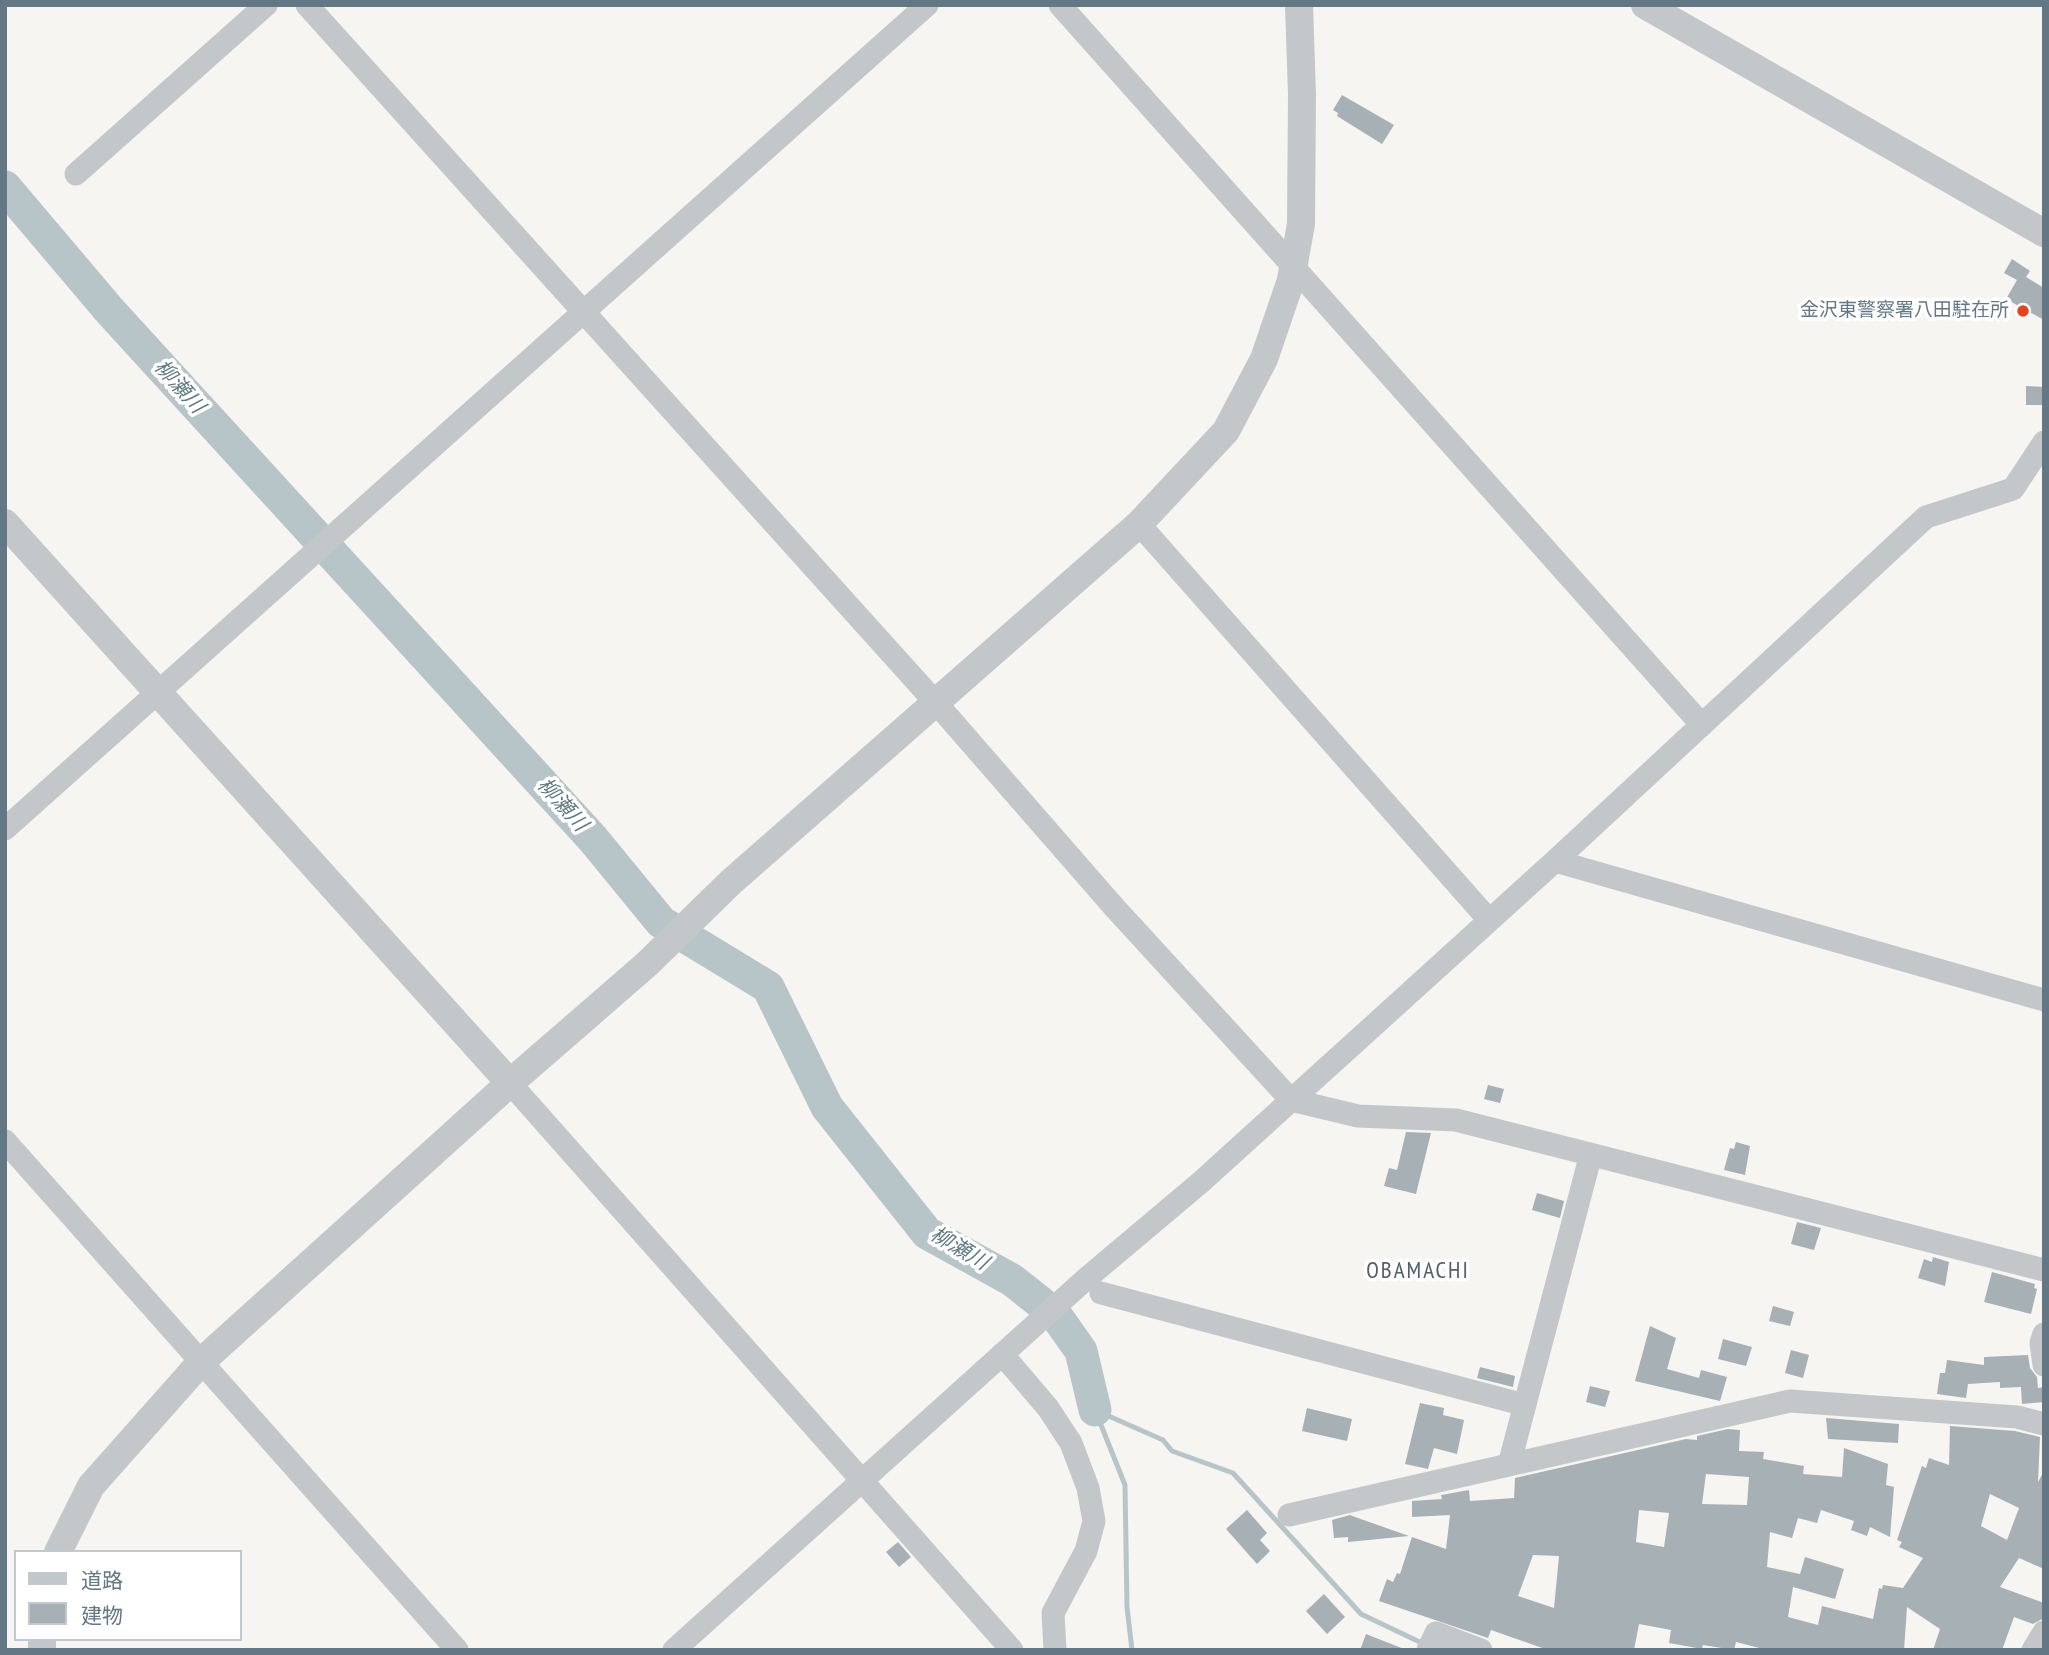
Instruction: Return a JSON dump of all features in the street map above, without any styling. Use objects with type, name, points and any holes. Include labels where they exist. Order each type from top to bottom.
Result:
[{"type":"street","points":[[76,174],[266,5]]},
{"type":"street","points":[[307,5],[937,704],[1114,907],[1292,1100],[1358,1116],[1456,1120],[2044,1270]]},
{"type":"street","points":[[5,829],[928,5]]},
{"type":"street","points":[[1060,5],[1702,725]]},
{"type":"street","points":[[59,1550],[91,1486],[201,1362],[510,1083],[647,964],[731,882],[1139,524],[1226,431],[1264,359],[1293,269],[1301,224],[1302,95],[1299,5]]},
{"type":"street","points":[[1645,5],[2044,233]]},
{"type":"street","points":[[674,1650],[1004,1352],[1090,1289],[1926,517],[2013,489],[2044,442]]},
{"type":"street","points":[[5,523],[510,1083],[1012,1650]]},
{"type":"street","points":[[1139,524],[1489,920]]},
{"type":"street","points":[[1555,861],[2044,1000]]},
{"type":"street","points":[[5,1141],[457,1650]]},
{"type":"street","points":[[1509,1465],[1591,1154]]},
{"type":"street","points":[[1090,1289],[1525,1405]]},
{"type":"street","points":[[2044,1334],[2041,1343],[2044,1364]]},
{"type":"street","points":[[1004,1352],[1048,1408],[1071,1443],[1088,1488],[1094,1521],[1086,1552],[1053,1613],[1055,1650]]},
{"type":"street","points":[[1289,1515],[1790,1401],[2017,1417],[2044,1424]]},
{"type":"street","points":[[2033,1650],[2044,1632]]},
{"type":"street","points":[[1430,1646],[1436,1633],[1481,1650]]},
{"type":"building","points":[[1342,95],[1394,125],[1382,144],[1337,116],[1338,113],[1333,110]]},
{"type":"building","points":[[2012,259],[2030,271],[2026,277],[2044,288],[2044,320],[2006,299],[2017,280],[2004,273]]},
{"type":"building","points":[[2026,386],[2044,387],[2044,405],[2026,405]]},
{"type":"building","points":[[1488,1085],[1504,1089],[1500,1103],[1484,1099]]},
{"type":"building","points":[[1406,1132],[1431,1133],[1416,1194],[1384,1186],[1389,1168],[1397,1170]]},
{"type":"building","points":[[1736,1142],[1750,1146],[1745,1175],[1724,1170],[1730,1148],[1734,1149]]},
{"type":"building","points":[[1537,1193],[1564,1201],[1560,1218],[1532,1210]]},
{"type":"building","points":[[1797,1222],[1821,1228],[1814,1250],[1791,1244]]},
{"type":"building","points":[[1933,1257],[1949,1262],[1945,1286],[1918,1278],[1924,1259],[1932,1262]]},
{"type":"building","points":[[1992,1272],[2035,1284],[2034,1288],[2037,1289],[2031,1314],[1984,1302]]},
{"type":"building","points":[[1773,1306],[1794,1312],[1790,1326],[1769,1321]]},
{"type":"building","points":[[1650,1326],[1676,1338],[1667,1369],[1699,1378],[1701,1370],[1727,1377],[1720,1401],[1635,1381]]},
{"type":"building","points":[[1723,1339],[1752,1347],[1746,1366],[1718,1359]]},
{"type":"building","points":[[1791,1350],[1809,1355],[1803,1378],[1785,1373]]},
{"type":"building","points":[[2028,1355],[2030,1368],[2037,1377],[2038,1388],[2044,1387],[2044,1402],[2022,1404],[2021,1387],[2000,1388],[2000,1382],[1968,1384],[1966,1398],[1937,1394],[1940,1373],[1945,1373],[1947,1360],[1984,1365],[1984,1357]]},
{"type":"building","points":[[1480,1367],[1515,1376],[1513,1387],[1477,1378]]},
{"type":"building","points":[[1590,1386],[1610,1391],[1605,1407],[1586,1402]]},
{"type":"building","points":[[1420,1403],[1444,1408],[1443,1415],[1464,1420],[1457,1454],[1434,1448],[1428,1469],[1405,1464]]},
{"type":"building","points":[[1307,1408],[1352,1419],[1347,1441],[1302,1431]]},
{"type":"building","points":[[1826,1418],[1899,1424],[1898,1443],[1828,1439]]},
{"type":"building","points":[[1950,1426],[2015,1431],[2040,1437],[2038,1482],[2044,1471],[2044,1569],[2019,1558],[2000,1587],[2044,1603],[2044,1618],[2033,1624],[2014,1617],[2002,1650],[1933,1650],[1940,1629],[1907,1607],[1904,1650],[1767,1650],[1736,1642],[1734,1650],[1703,1645],[1702,1649],[1669,1643],[1671,1630],[1639,1624],[1634,1650],[1548,1650],[1491,1630],[1488,1638],[1379,1601],[1387,1579],[1393,1582],[1397,1573],[1400,1574],[1412,1537],[1446,1549],[1450,1515],[1412,1517],[1412,1501],[1442,1499],[1441,1495],[1469,1490],[1470,1501],[1514,1498],[1515,1478],[1686,1439],[1697,1440],[1697,1436],[1728,1429],[1740,1430],[1739,1451],[1764,1452],[1763,1459],[1804,1466],[1803,1474],[1842,1477],[1844,1448],[1888,1464],[1886,1485],[1894,1487],[1890,1537],[1870,1527],[1867,1536],[1851,1530],[1854,1521],[1821,1510],[1817,1523],[1798,1518],[1792,1538],[1770,1532],[1767,1567],[1800,1574],[1805,1557],[1844,1569],[1835,1599],[1793,1587],[1788,1617],[1818,1625],[1822,1606],[1873,1619],[1879,1588],[1882,1589],[1883,1585],[1903,1588],[1923,1558],[1899,1547],[1902,1542],[1897,1540],[1922,1466],[1926,1468],[1929,1458],[1949,1465]],"holes":[[[1706,1474],[1749,1477],[1747,1505],[1702,1504]],[[1990,1494],[2019,1508],[2007,1540],[1981,1526]],[[1639,1510],[1669,1513],[1664,1547],[1636,1542]],[[1533,1555],[1559,1556],[1554,1608],[1518,1596]]]},
{"type":"building","points":[[1247,1510],[1267,1533],[1260,1540],[1270,1551],[1257,1564],[1226,1529]]},
{"type":"building","points":[[1350,1515],[1409,1536],[1348,1542],[1348,1537],[1334,1538],[1332,1520]]},
{"type":"building","points":[[898,1542],[911,1557],[899,1567],[886,1552]]},
{"type":"building","points":[[1324,1594],[1345,1617],[1327,1634],[1306,1611]]},
{"type":"building","points":[[1366,1634],[1404,1649],[1404,1650],[1360,1650]]},
{"type":"waterway","name":"柳瀬川","points":[[5,187],[110,311],[593,839],[661,922],[768,987],[827,1107],[927,1233],[1012,1280],[1055,1314],[1081,1351],[1095,1410]]},
{"type":"waterway","points":[[1095,1410],[1163,1440],[1172,1451],[1233,1473],[1361,1614],[1426,1645]]},
{"type":"waterway","points":[[1095,1410],[1125,1485],[1127,1607],[1132,1650]]},
{"type":"place","name":"金沢東警察署八田駐在所","points":[[2023,311]]},
{"type":"district","name":"OBAMACHI","points":[[1418,1271]]}]
